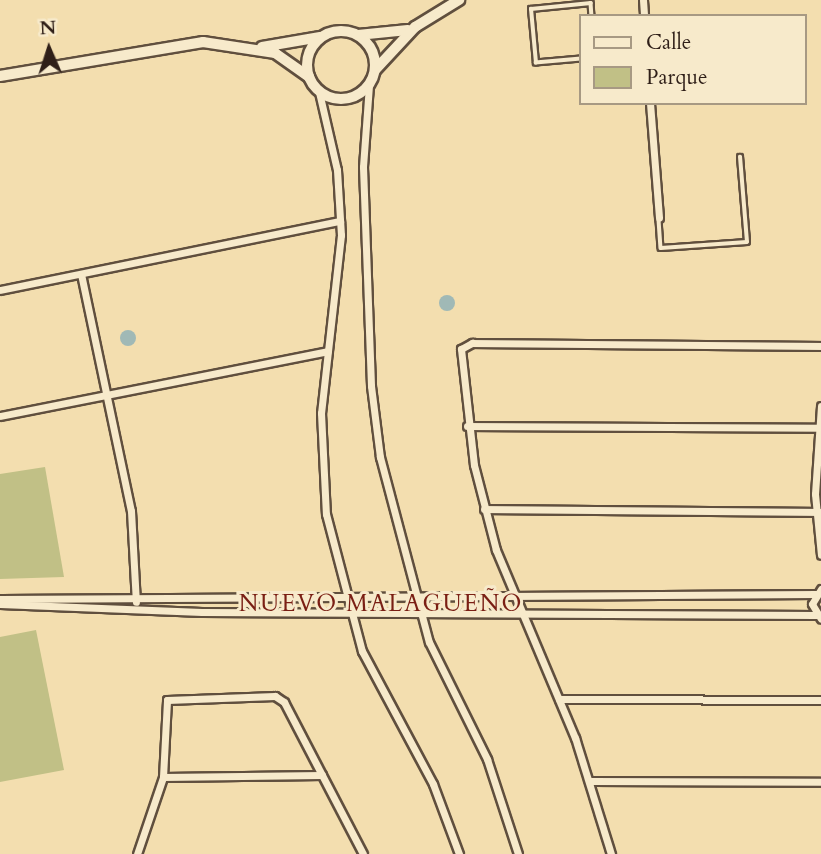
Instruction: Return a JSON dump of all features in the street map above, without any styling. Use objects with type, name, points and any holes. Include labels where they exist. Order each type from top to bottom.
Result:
[{"type":"main road","points":[[0,76],[180,44],[247,47],[324,36],[391,36],[415,27],[459,0]]},
{"type":"main road","points":[[247,47],[284,57],[309,77],[319,92],[345,99],[369,85],[375,70],[415,27]]},
{"type":"main road","points":[[357,35],[372,50],[375,70]]},
{"type":"main road","points":[[309,77],[309,54],[324,36]]},
{"type":"street","points":[[369,85],[362,123],[373,410],[419,612],[487,759],[518,854]]},
{"type":"street","points":[[319,92],[340,221],[321,465],[342,595],[372,675],[433,784],[460,854]]},
{"type":"street","points":[[650,105],[659,218]]},
{"type":"street","points":[[0,290],[340,221]]},
{"type":"street","points":[[81,274],[132,521],[136,609]]},
{"type":"street","points":[[611,854],[590,781],[559,698],[512,595],[484,509],[467,426],[459,355],[472,343],[821,346]]},
{"type":"street","points":[[0,416],[328,351]]},
{"type":"street","points":[[821,407],[818,428],[821,555]]},
{"type":"street","points":[[467,426],[818,428]]},
{"type":"street","points":[[484,509],[818,512]]},
{"type":"street","points":[[818,591],[818,617],[519,611],[136,609],[0,602],[342,595],[818,591]]},
{"type":"street","points":[[137,854],[163,777],[167,700],[206,696],[280,697],[363,854]]},
{"type":"street","points":[[559,698],[821,700]]},
{"type":"street","points":[[163,777],[322,775]]},
{"type":"street","points":[[590,781],[821,782]]},
{"type":"lane","points":[[580,59],[536,63],[531,9],[591,3],[592,14]]},
{"type":"lane","points":[[659,218],[661,248],[747,242],[740,157]]},
{"type":"green space","points":[[45,467],[64,577],[0,579],[0,474]]},
{"type":"green space","points":[[36,630],[64,770],[0,782],[0,637]]},
{"type":"water","points":[[444,295],[450,295],[455,303],[453,309],[444,311],[439,306],[439,300]]},
{"type":"water","points":[[125,330],[131,330],[136,338],[134,344],[125,346],[120,341],[120,335]]},
{"type":"district","name":"NUEVO MALAGUEÑO","points":[[381,604]]}]
